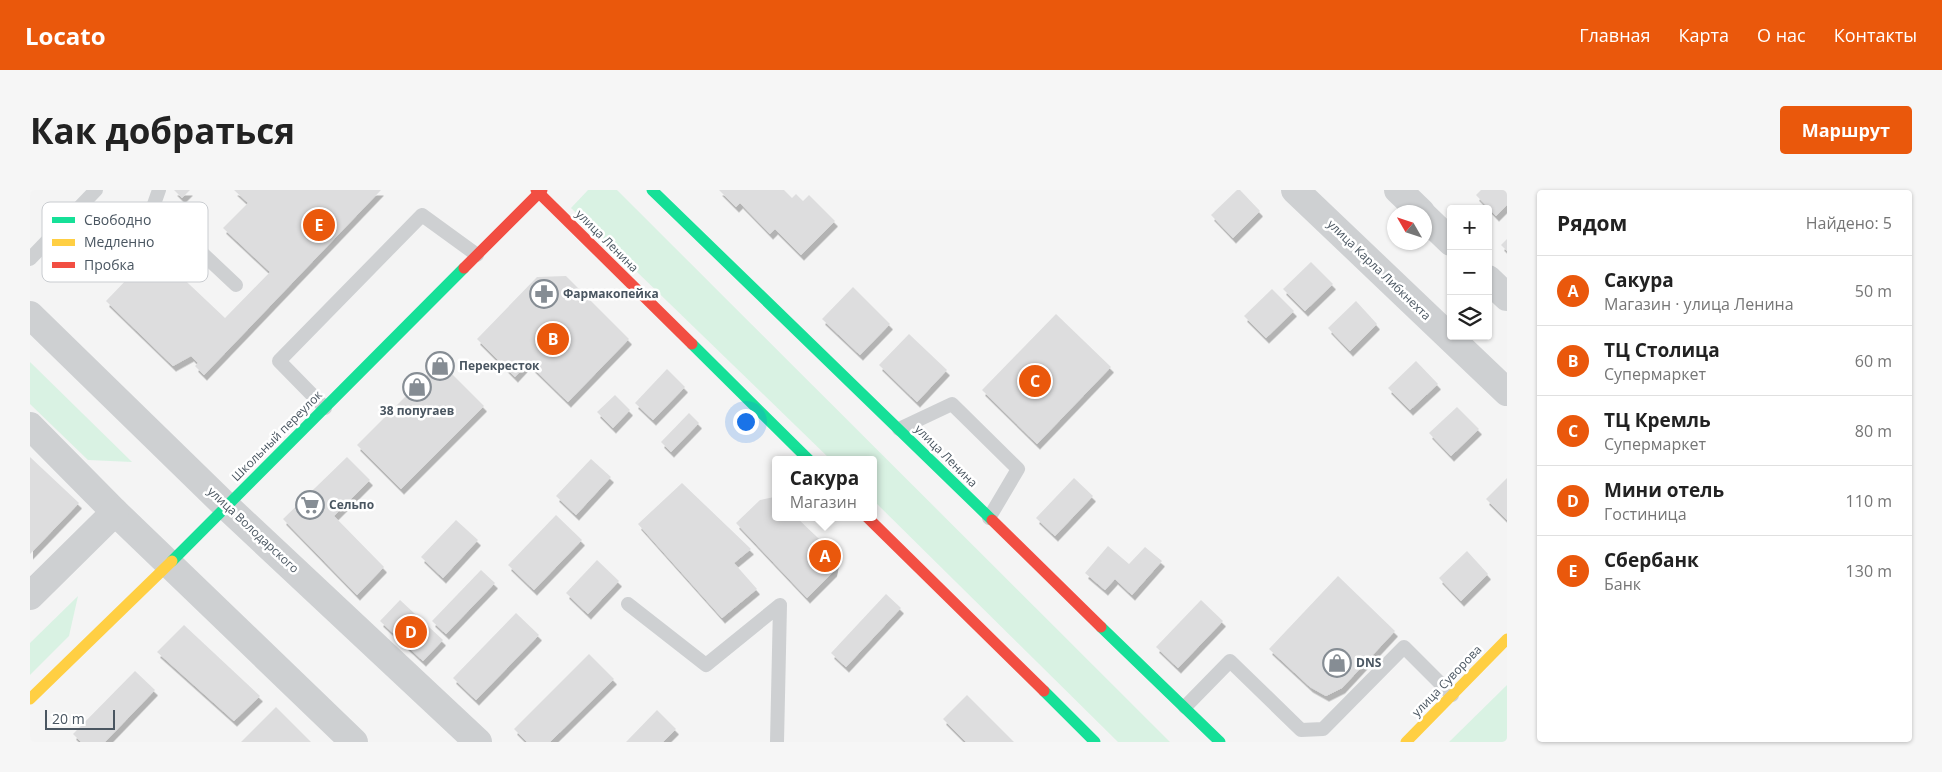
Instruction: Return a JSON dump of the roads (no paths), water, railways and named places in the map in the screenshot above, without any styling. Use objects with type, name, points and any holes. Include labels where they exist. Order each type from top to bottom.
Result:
[{"type":"street","name":"улица Ленина","points":[[652,190],[1220,742]]},
{"type":"street","name":"улица Карла Либкнехта","points":[[1295,190],[1507,392]]},
{"type":"street","points":[[1398,190],[1413,205]]},
{"type":"street","name":"улица Ленина","points":[[539,191],[805,456]]},
{"type":"street","name":"Школьный переулок","points":[[30,699],[169,564],[539,191]]},
{"type":"street","points":[[1432,224],[1447,238]]},
{"type":"street","points":[[1492,283],[1507,297]]},
{"type":"street","name":"улица Володарского","points":[[30,315],[226,506],[478,742]]},
{"type":"street","points":[[30,426],[115,512],[354,742]]},
{"type":"street","points":[[30,596],[115,512]]},
{"type":"street","points":[[871,521],[1095,742]]},
{"type":"street","name":"улица Суворова","points":[[1406,742],[1507,639]]},
{"type":"lane","points":[[85,202],[96,190]]},
{"type":"lane","points":[[155,202],[159,190]]},
{"type":"lane","points":[[324,408],[279,360],[422,215],[477,255]]},
{"type":"lane","points":[[30,259],[42,246]]},
{"type":"lane","points":[[208,259],[236,285]]},
{"type":"lane","points":[[899,428],[952,404],[1005,456],[1018,470],[989,518]]},
{"type":"lane","points":[[628,604],[706,665],[780,605],[778,742]]},
{"type":"lane","points":[[1185,707],[1230,662],[1300,730],[1323,729],[1404,647],[1452,695]]},
{"type":"place","name":"Сбербанк","points":[[319,225]]},
{"type":"place","name":"Фармакопейка","points":[[544,294]]},
{"type":"place","name":"ТЦ Столица","points":[[553,339]]},
{"type":"place","name":"Перекресток","points":[[440,366]]},
{"type":"place","name":"ТЦ Кремль","points":[[1035,381]]},
{"type":"place","name":"38 попугаев","points":[[417,387]]},
{"type":"place","name":"Сельпо","points":[[310,505]]},
{"type":"place","name":"Сакура","points":[[825,556]]},
{"type":"place","name":"Мини отель","points":[[411,632]]},
{"type":"place","name":"DNS","points":[[1337,663]]}]
